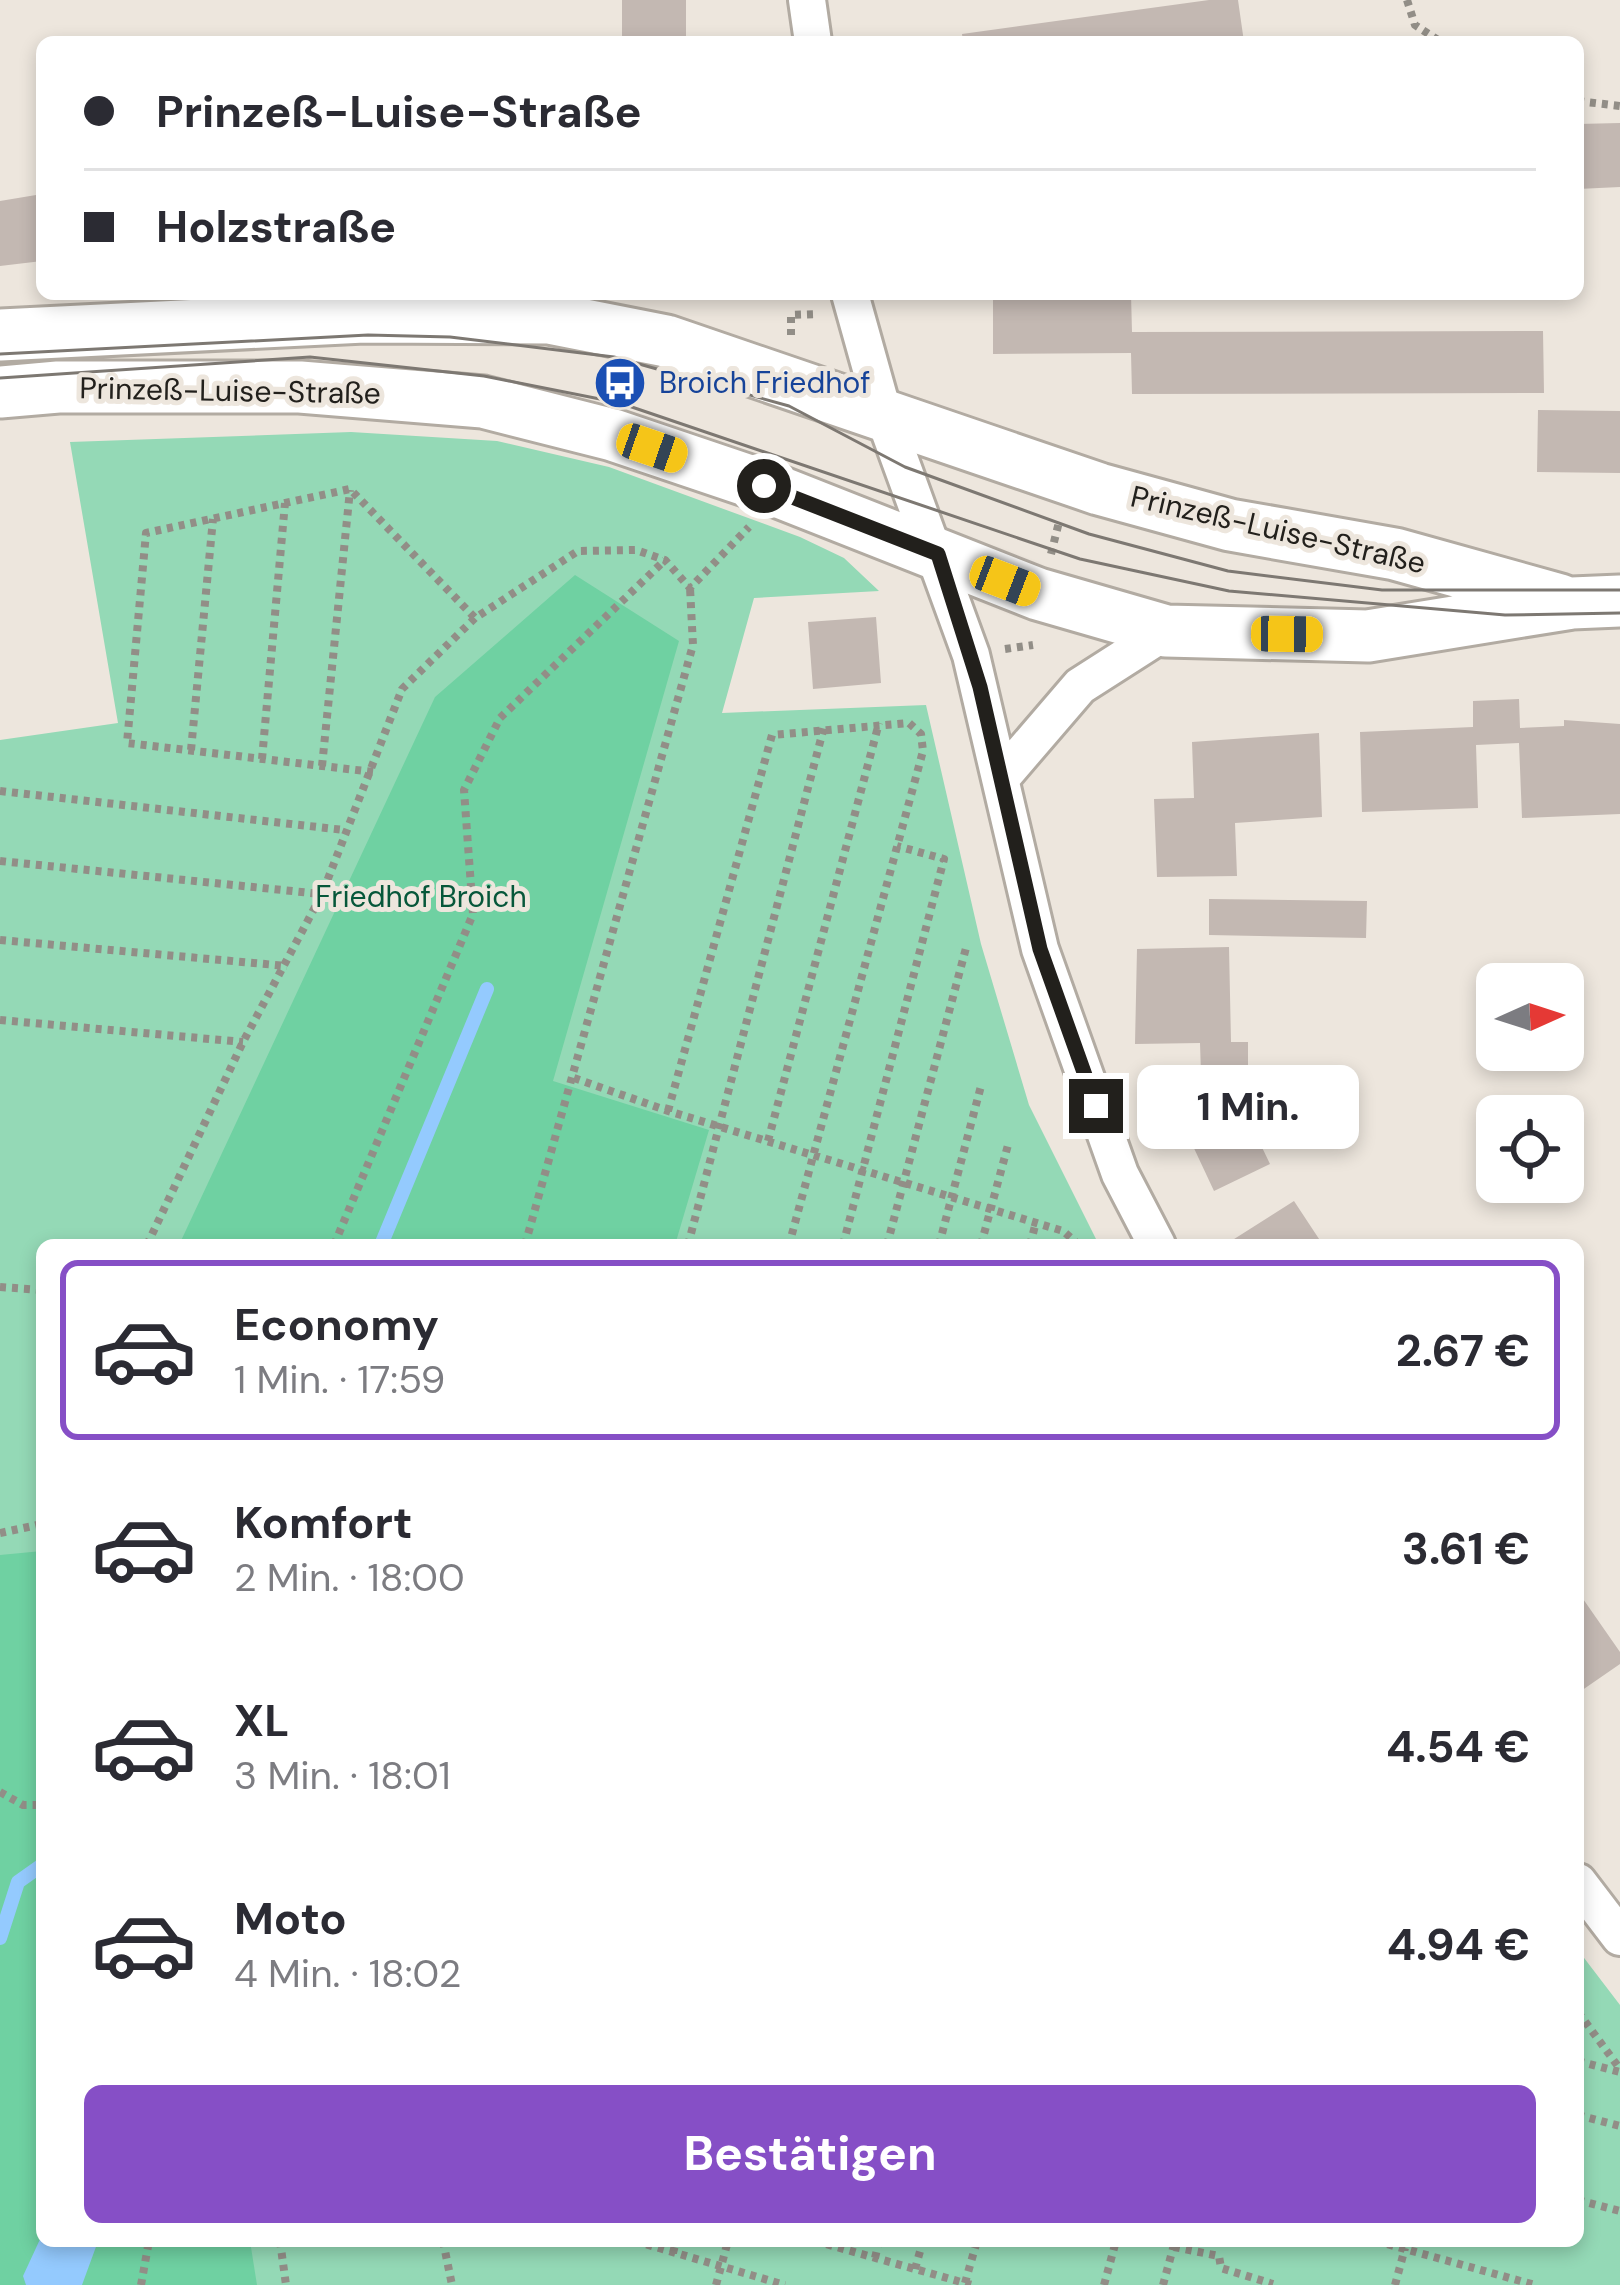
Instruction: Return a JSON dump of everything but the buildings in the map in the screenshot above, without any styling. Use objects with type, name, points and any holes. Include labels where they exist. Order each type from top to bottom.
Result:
[{"type":"main road","name":"Prinzeß-Luise-Straße","points":[[0,335],[381,305],[549,318],[665,341],[1099,489],[1230,525],[1395,554],[1596,602]]},
{"type":"main road","name":"Prinzeß-Luise-Straße","points":[[0,392],[58,387],[300,387],[483,402],[613,435],[764,486],[1038,594],[1166,631],[1368,636],[1596,602]]},
{"type":"street","points":[[807,0],[812,36]]},
{"type":"street","points":[[852,300],[886,419],[971,655],[1040,949],[1120,1174],[1154,1239]]},
{"type":"street","points":[[1001,778],[1079,686],[1166,631]]},
{"type":"street","points":[[1584,1890],[1620,1937]]},
{"type":"path","points":[[1407,0],[1415,26],[1431,36]]},
{"type":"path","points":[[1584,102],[1620,106]]},
{"type":"path","points":[[690,588],[757,518],[764,486]]},
{"type":"path","points":[[350,489],[146,533],[127,742],[373,772]]},
{"type":"path","points":[[350,489],[475,618]]},
{"type":"path","points":[[322,766],[350,489]]},
{"type":"path","points":[[262,759],[285,503]]},
{"type":"path","points":[[190,750],[213,518]]},
{"type":"path","points":[[150,1239],[243,1042],[322,894],[403,689],[475,618],[578,551],[636,550],[665,560],[690,588],[693,645],[526,1239]]},
{"type":"path","points":[[337,1239],[473,914],[464,790],[500,718],[665,560]]},
{"type":"path","points":[[668,1111],[772,735],[909,722],[921,734],[923,751],[791,1239]]},
{"type":"path","points":[[768,1141],[879,723]]},
{"type":"path","points":[[690,1239],[824,727]]},
{"type":"path","points":[[0,791],[344,830]]},
{"type":"path","points":[[845,1239],[944,859],[897,847]]},
{"type":"path","points":[[0,861],[322,894]]},
{"type":"path","points":[[0,940],[287,966]]},
{"type":"path","points":[[889,1239],[966,948]]},
{"type":"path","points":[[0,1020],[243,1042]]},
{"type":"path","points":[[574,1078],[1064,1231],[1073,1239]]},
{"type":"path","points":[[942,1239],[981,1086]]},
{"type":"path","points":[[983,1239],[1008,1144]]},
{"type":"path","points":[[1032,1239],[1036,1222]]},
{"type":"path","points":[[0,1287],[36,1290]]},
{"type":"path","points":[[0,1533],[36,1525]]},
{"type":"path","points":[[0,1792],[23,1805],[36,1805]]},
{"type":"path","points":[[1584,2020],[1620,2071]]},
{"type":"path","points":[[1584,2062],[1620,2071]]},
{"type":"path","points":[[1584,2117],[1620,2126]]},
{"type":"path","points":[[1584,2202],[1620,2212]]},
{"type":"path","points":[[141,2285],[148,2247]]},
{"type":"path","points":[[281,2247],[286,2285]]},
{"type":"path","points":[[444,2247],[452,2285]]},
{"type":"path","points":[[654,2247],[785,2285]]},
{"type":"path","points":[[673,2253],[674,2247]]},
{"type":"path","points":[[716,2285],[726,2247]]},
{"type":"path","points":[[837,2247],[969,2284],[976,2247]]},
{"type":"path","points":[[875,2258],[878,2247]]},
{"type":"path","points":[[916,2270],[922,2247]]},
{"type":"path","points":[[1104,2285],[1114,2247]]},
{"type":"path","points":[[1163,2285],[1174,2247]]},
{"type":"path","points":[[1186,2247],[1219,2256],[1221,2268],[1273,2284]]},
{"type":"path","points":[[1401,2247],[1535,2285]]},
{"type":"path","points":[[1395,2285],[1405,2248]]},
{"type":"green space","name":"Friedhof Broich","points":[[351,432],[497,441],[609,467],[800,537],[844,558],[879,591],[754,598],[722,713],[926,705],[981,944],[1029,1105],[1096,1239],[36,1239],[36,2247],[1584,2247],[1584,1958],[1620,2005],[1620,2285],[0,2285],[0,740],[118,723],[70,442]]},
{"type":"green space","points":[[575,575],[679,641],[553,1081],[709,1130],[677,1239],[182,1239],[435,697]]},
{"type":"green space","points":[[36,1552],[36,2247],[251,2247],[257,2285],[0,2285],[0,1555]]},
{"type":"water","points":[[36,2247],[96,2247],[82,2285],[26,2285],[23,2276]]},
{"type":"waterway","points":[[383,1239],[487,989]]},
{"type":"waterway","points":[[0,1938],[18,1882],[36,1869]]},
{"type":"tram line","points":[[0,354],[368,335],[450,337],[614,357],[789,406],[905,467],[1089,534],[1228,571],[1382,590],[1620,590]]},
{"type":"tram line","points":[[0,378],[310,357],[484,376],[620,403],[1080,559],[1229,591],[1505,615],[1620,613]]},
{"type":"place","name":"Broich Friedhof","points":[[620,383]]},
{"type":"route","points":[[764,486],[938,554],[980,687],[1040,949],[1096,1106]]}]
